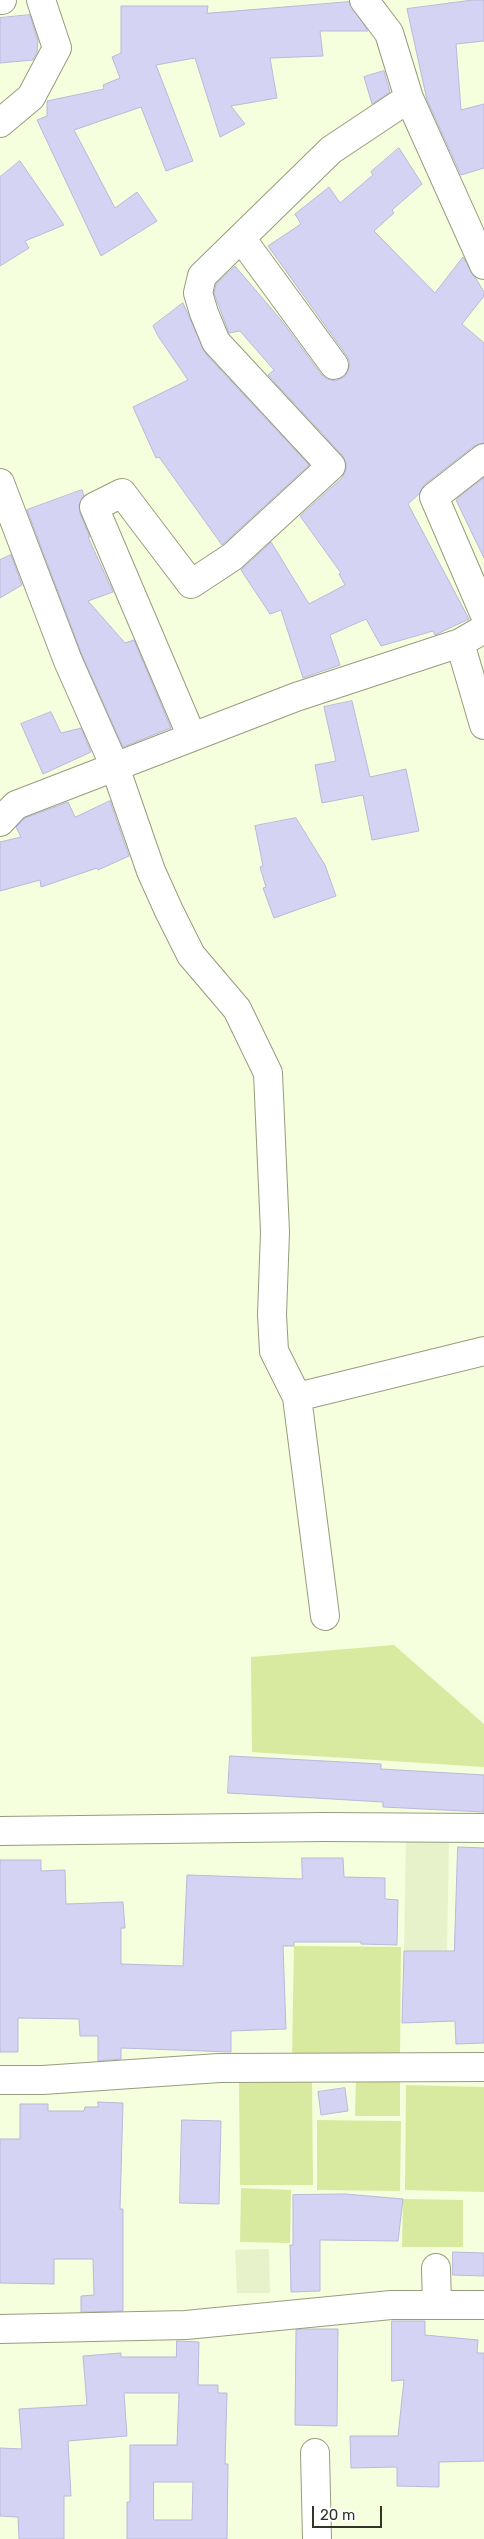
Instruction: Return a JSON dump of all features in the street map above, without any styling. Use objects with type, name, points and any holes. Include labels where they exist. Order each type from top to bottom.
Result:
[{"type":"street","points":[[0,122],[31,97],[57,48],[42,0]]},
{"type":"street","points":[[364,0],[389,33],[410,98],[484,265]]},
{"type":"street","points":[[192,737],[94,507],[122,493],[192,584],[232,557],[331,466],[216,342],[198,293],[202,276],[331,150],[410,98]]},
{"type":"street","points":[[241,238],[334,365]]},
{"type":"street","points":[[484,458],[434,496],[484,613]]},
{"type":"street","points":[[0,483],[68,661],[114,767],[151,871],[168,911],[192,955],[236,1009],[268,1073],[275,1232],[272,1315],[274,1351],[297,1396],[325,1616]]},
{"type":"street","points":[[0,822],[16,804],[296,697],[460,643],[484,629]]},
{"type":"street","points":[[460,643],[484,725]]},
{"type":"street","points":[[297,1396],[484,1351]]},
{"type":"street","points":[[0,1831],[324,1827],[484,1828]]},
{"type":"street","points":[[0,2080],[43,2080],[219,2068],[484,2067]]},
{"type":"street","points":[[436,2268],[437,2304]]},
{"type":"street","points":[[0,2329],[186,2325],[391,2305],[484,2305]]},
{"type":"street","points":[[315,2454],[318,2539]]},
{"type":"shaded area","points":[[406,1840],[449,1841],[447,1952],[404,1951]]},
{"type":"shaded area","points":[[269,2249],[270,2293],[237,2293],[235,2250]]},
{"type":"green space","points":[[394,1645],[484,1724],[484,1767],[252,1752],[251,1657]]},
{"type":"green space","points":[[294,1946],[401,1947],[400,2058],[292,2056]]},
{"type":"green space","points":[[356,2077],[400,2077],[400,2116],[355,2116]]},
{"type":"green space","points":[[312,2081],[313,2185],[240,2185],[239,2082]]},
{"type":"green space","points":[[406,2085],[484,2087],[484,2192],[405,2190]]},
{"type":"green space","points":[[317,2120],[401,2121],[400,2191],[317,2190]]},
{"type":"green space","points":[[241,2188],[291,2190],[290,2243],[240,2242]]},
{"type":"green space","points":[[403,2199],[463,2200],[463,2247],[402,2247]]},
{"type":"building","points":[[484,0],[484,41],[456,44],[461,110],[484,104],[484,168],[461,175],[427,100],[407,9]]},
{"type":"building","points":[[349,2],[368,31],[320,31],[323,56],[270,58],[277,98],[231,106],[245,124],[220,137],[195,58],[156,65],[193,161],[166,171],[141,107],[74,130],[115,208],[137,192],[157,221],[101,256],[37,120],[47,116],[47,101],[104,89],[103,85],[120,78],[112,57],[121,53],[121,6],[208,6],[207,13]]},
{"type":"building","points":[[30,15],[38,41],[37,52],[33,60],[0,63],[0,18]]},
{"type":"building","points":[[384,71],[390,92],[372,104],[364,77]]},
{"type":"building","points":[[399,148],[422,184],[392,210],[394,213],[374,231],[435,293],[463,257],[484,292],[484,296],[462,324],[484,343],[484,443],[474,446],[424,485],[419,494],[408,504],[469,619],[435,635],[433,631],[381,646],[366,619],[330,635],[340,665],[303,678],[281,610],[270,614],[241,570],[271,542],[309,604],[345,585],[339,574],[341,573],[300,516],[342,478],[346,470],[346,462],[342,455],[268,375],[274,370],[240,331],[229,333],[214,293],[216,284],[235,266],[281,320],[321,374],[327,379],[335,381],[344,377],[350,364],[347,356],[268,246],[301,224],[295,214],[329,187],[340,203],[373,175],[371,172]]},
{"type":"building","points":[[20,161],[64,225],[25,241],[29,248],[0,266],[0,177]]},
{"type":"building","points":[[183,303],[206,354],[309,465],[222,545],[159,457],[156,458],[133,407],[188,380],[153,326]]},
{"type":"building","points":[[484,478],[484,558],[456,500]]},
{"type":"building","points":[[82,490],[84,496],[79,505],[80,513],[90,537],[88,537],[113,592],[88,601],[125,643],[134,640],[171,728],[123,747],[82,655],[27,510]]},
{"type":"building","points":[[11,555],[22,585],[0,598],[0,560]]},
{"type":"building","points":[[352,701],[370,777],[406,769],[419,831],[372,840],[363,795],[322,803],[315,765],[336,761],[324,707]]},
{"type":"building","points":[[51,712],[61,733],[81,728],[91,752],[43,774],[21,724]]},
{"type":"building","points":[[110,801],[129,856],[98,870],[97,868],[41,887],[40,880],[0,891],[0,842],[21,837],[16,827],[25,818],[68,802],[75,817]]},
{"type":"building","points":[[296,818],[325,865],[336,896],[274,918],[263,888],[266,887],[260,867],[263,866],[255,826]]},
{"type":"building","points":[[230,1756],[381,1764],[381,1769],[484,1775],[484,1812],[383,1807],[383,1802],[228,1793]]},
{"type":"building","points":[[458,1847],[484,1848],[484,2043],[456,2044],[455,2021],[402,2023],[404,1951],[454,1951]]},
{"type":"building","points":[[302,1858],[343,1858],[344,1877],[385,1878],[385,1899],[398,1900],[397,1945],[361,1944],[361,1942],[294,1942],[294,1946],[283,1946],[286,2029],[231,2031],[231,2052],[121,2048],[121,2059],[98,2061],[98,2036],[80,2036],[79,2019],[18,2018],[18,2052],[0,2052],[0,1860],[41,1860],[41,1871],[65,1870],[66,1904],[123,1902],[125,1928],[121,1928],[121,1964],[183,1966],[187,1875],[302,1879]]},
{"type":"building","points":[[345,2088],[348,2111],[321,2115],[318,2092]]},
{"type":"building","points":[[98,2102],[123,2103],[120,2209],[123,2209],[123,2311],[81,2312],[81,2296],[94,2295],[93,2259],[54,2259],[54,2284],[0,2283],[0,2139],[20,2139],[20,2104],[48,2104],[48,2111],[84,2111],[85,2107],[98,2107]]},
{"type":"building","points":[[182,2120],[221,2121],[219,2204],[180,2203]]},
{"type":"building","points":[[346,2194],[403,2199],[398,2241],[320,2240],[320,2291],[291,2292],[290,2245],[293,2245],[293,2195]]},
{"type":"building","points":[[453,2252],[484,2253],[484,2276],[453,2275]]},
{"type":"building","points":[[392,2321],[425,2321],[425,2335],[478,2340],[477,2353],[484,2353],[484,2461],[439,2462],[439,2487],[397,2486],[397,2467],[351,2468],[350,2436],[398,2436],[404,2380],[392,2381]]},
{"type":"building","points":[[338,2329],[337,2426],[295,2425],[296,2330]]},
{"type":"building","points":[[177,2341],[199,2342],[198,2385],[218,2385],[218,2393],[227,2393],[225,2464],[228,2464],[227,2539],[127,2539],[127,2502],[130,2502],[130,2445],[177,2445],[179,2393],[124,2393],[127,2436],[68,2441],[71,2496],[64,2496],[64,2539],[19,2539],[18,2517],[0,2516],[0,2448],[22,2449],[19,2409],[87,2405],[83,2356],[121,2353],[121,2357],[176,2357]],"holes":[[[154,2482],[193,2482],[192,2520],[154,2520]]]}]
